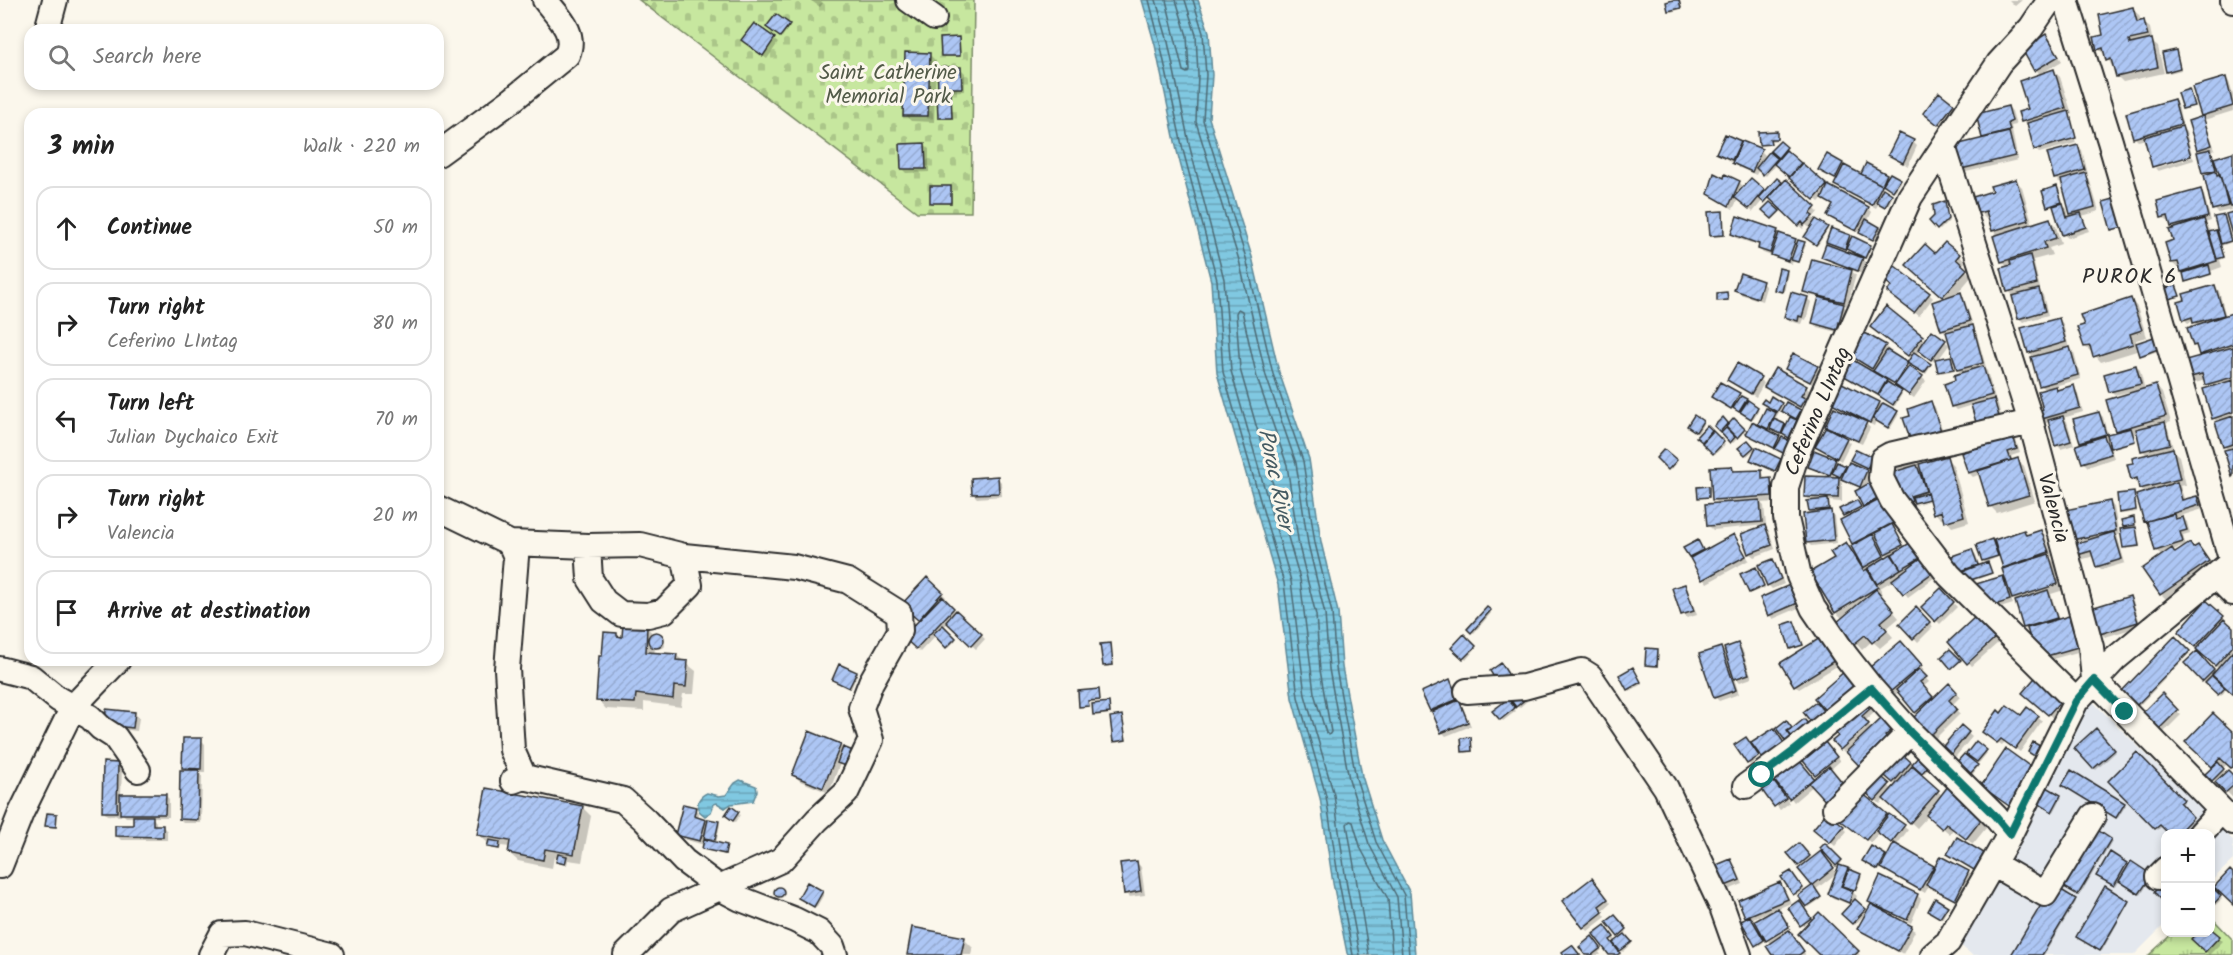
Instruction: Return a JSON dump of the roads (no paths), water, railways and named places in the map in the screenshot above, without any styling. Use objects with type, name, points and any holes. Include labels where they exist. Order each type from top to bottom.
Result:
[{"type":"street","points":[[49,24],[55,0]]},
{"type":"street","points":[[444,150],[512,100],[567,55],[571,46],[567,29],[545,0]]},
{"type":"street","points":[[909,0],[934,18]]},
{"type":"street","name":"Ceferino LIntag","points":[[2010,834],[1995,816],[1910,732],[1871,688],[1813,608],[1799,576],[1786,518],[1785,487],[1797,453],[1910,197],[1999,63],[2031,28],[2050,0]]},
{"type":"street","points":[[1942,951],[2010,834],[2076,701],[2115,659],[2228,573],[2110,141],[2066,0]]},
{"type":"street","name":"Valencia","points":[[1944,148],[2031,422],[2091,648],[2094,680]]},
{"type":"street","points":[[2031,422],[1890,455],[1883,459],[1881,478],[1892,500],[1949,575],[2076,701]]},
{"type":"street","points":[[444,511],[510,543],[640,545],[684,556],[794,567],[848,581],[899,613],[900,631],[871,682],[861,708],[871,740],[846,793],[817,820],[781,860],[671,910],[626,955]]},
{"type":"street","points":[[510,543],[516,557],[507,669],[512,750],[518,779],[623,800],[684,861],[720,888],[819,932],[832,946],[835,955]]},
{"type":"street","points":[[588,546],[590,579],[604,602],[621,614],[648,615],[664,611],[690,585],[684,556]]},
{"type":"street","points":[[0,866],[21,813],[74,707],[112,666]]},
{"type":"street","points":[[0,669],[31,677],[58,699],[90,717],[115,737],[138,770]]},
{"type":"street","points":[[1467,691],[1524,687],[1582,671],[1590,676],[1666,788],[1722,907],[1739,955]]},
{"type":"street","points":[[2094,680],[2227,817],[2208,829]]},
{"type":"street","points":[[1746,786],[1794,751],[1871,688]]},
{"type":"street","points":[[1835,808],[1910,732]]},
{"type":"street","points":[[1993,864],[2045,894],[2093,816]]},
{"type":"street","points":[[211,955],[222,934],[245,933],[332,955]]},
{"type":"water","name":"Porac River","points":[[1142,0],[1198,0],[1209,32],[1212,75],[1209,118],[1252,257],[1279,372],[1309,459],[1321,542],[1338,612],[1342,667],[1362,776],[1382,840],[1410,893],[1415,955],[1348,955],[1347,953],[1320,798],[1292,698],[1278,585],[1217,373],[1211,281],[1177,151],[1155,45]]},
{"type":"water","points":[[740,780],[756,786],[757,791],[753,801],[731,804],[725,808],[717,803],[705,816],[699,811],[698,803],[702,796],[707,793],[726,795]]},
{"type":"district","name":"PUROK 6","points":[[2130,275]]},
{"type":"park label","name":"Saint Catherine Memorial Park","points":[[888,84]]}]
